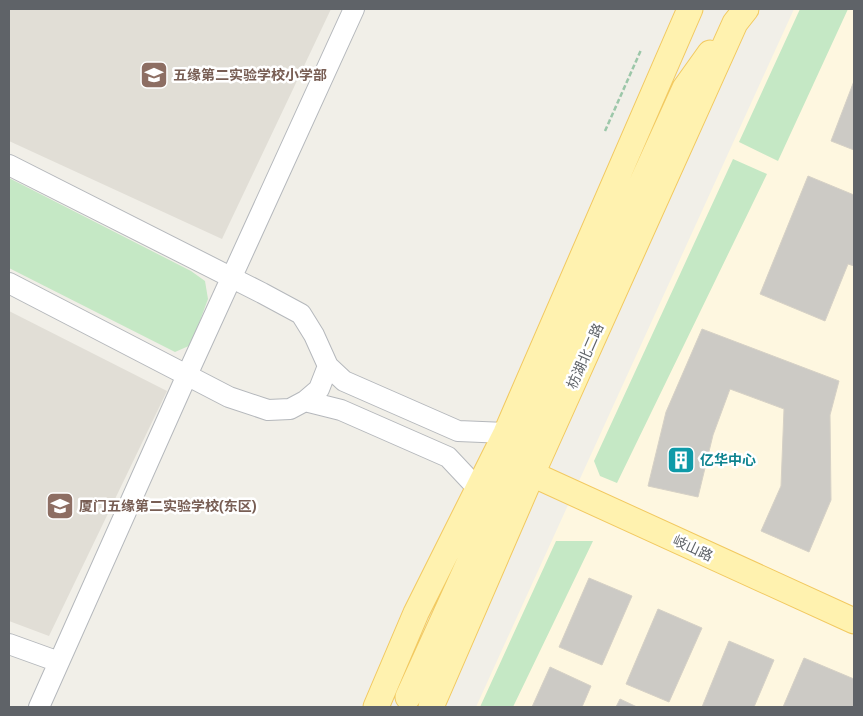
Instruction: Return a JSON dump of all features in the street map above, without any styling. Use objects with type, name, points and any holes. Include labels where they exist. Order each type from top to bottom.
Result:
[{"type":"main road","points":[[376,707],[416,613],[506,433],[690,9]]},
{"type":"main road","points":[[408,697],[685,88],[740,16]]},
{"type":"main road","name":"枋湖北二路","points":[[431,707],[532,474],[740,16]]},
{"type":"main road","name":"岐山路","points":[[532,474],[854,622]]},
{"type":"street","points":[[39,707],[187,375],[354,9]]},
{"type":"street","points":[[9,165],[301,314],[314,335],[328,366],[344,381],[458,431],[506,433]]},
{"type":"street","points":[[9,283],[229,397],[268,410],[290,409],[305,401],[319,389],[328,366]]},
{"type":"street","points":[[305,401],[341,410],[448,457],[479,490]]},
{"type":"street","points":[[9,644],[59,662]]},
{"type":"path","points":[[605,131],[641,50]]},
{"type":"shaded area","name":"五缘第二实验学校小学部","points":[[9,9],[331,9],[222,239],[9,141]]},
{"type":"shaded area","points":[[794,9],[854,9],[854,707],[476,707]]},
{"type":"shaded area","name":"厦门五缘第二实验学校(东区)","points":[[9,311],[167,391],[49,636],[9,621]]},
{"type":"green space","points":[[800,9],[848,9],[778,161],[739,142]]},
{"type":"green space","points":[[733,159],[767,174],[617,483],[600,476],[594,461]]},
{"type":"green space","points":[[9,178],[191,271],[205,281],[208,299],[191,345],[175,352],[9,268]]},
{"type":"green space","points":[[556,541],[593,541],[513,707],[480,707]]},
{"type":"building","points":[[854,81],[854,150],[831,141]]},
{"type":"building","points":[[808,176],[854,195],[854,266],[848,264],[825,321],[760,294]]},
{"type":"building","name":"亿华中心","points":[[702,329],[839,381],[830,415],[831,500],[809,552],[761,531],[781,486],[784,409],[730,389],[713,435],[698,497],[648,486],[666,412]]},
{"type":"building","points":[[589,578],[632,596],[602,665],[559,647]]},
{"type":"building","points":[[658,609],[702,628],[669,702],[626,684]]},
{"type":"building","points":[[729,641],[774,660],[754,707],[702,707]]},
{"type":"building","points":[[804,658],[854,679],[854,707],[783,707]]},
{"type":"building","points":[[550,667],[591,686],[582,707],[532,707]]},
{"type":"building","points":[[620,699],[637,707],[616,707]]},
{"type":"place","name":"五缘第二实验学校小学部","points":[[154,75]]},
{"type":"place","name":"亿华中心","points":[[681,460]]},
{"type":"place","name":"厦门五缘第二实验学校(东区)","points":[[60,506]]}]
